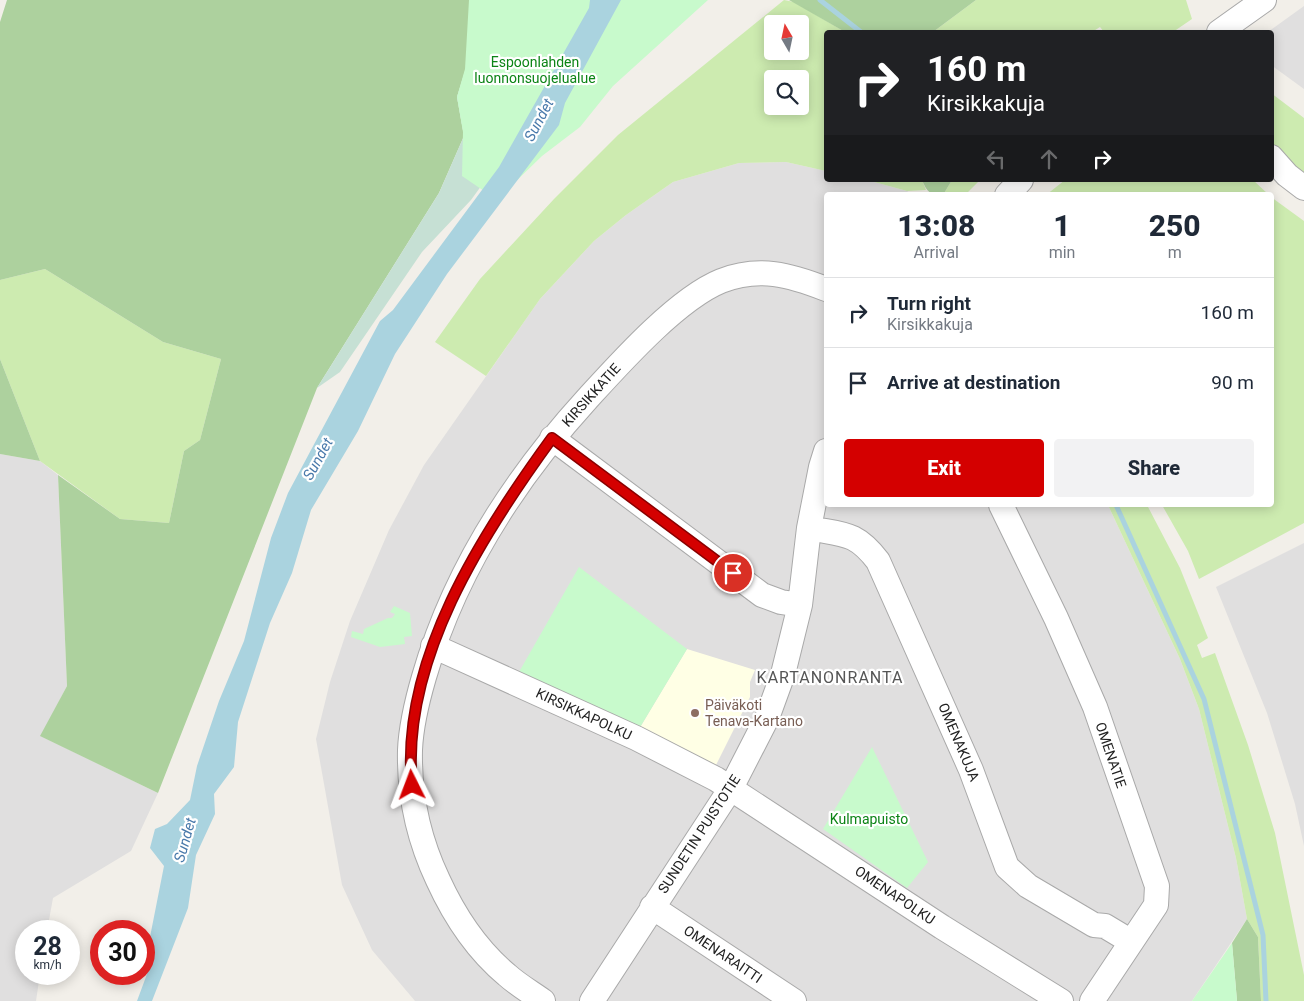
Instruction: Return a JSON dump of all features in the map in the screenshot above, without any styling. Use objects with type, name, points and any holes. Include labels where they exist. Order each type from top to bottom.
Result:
[{"type":"street","points":[[1223,30],[1264,0]]},
{"type":"street","points":[[1274,160],[1287,175],[1304,188]]},
{"type":"street","points":[[1009,192],[1019,182]]},
{"type":"street","name":"KIRSIKKATIE","points":[[544,1001],[506,975],[468,932],[447,900],[432,868],[419,828],[413,798],[410,748],[416,706],[433,646],[460,584],[485,536],[514,489],[552,438],[627,355],[702,290],[730,278],[764,273],[782,274],[824,288]]},
{"type":"street","points":[[552,438],[762,595],[781,602],[800,605]]},
{"type":"street","name":"SUNDETIN PUISTOTIE","points":[[592,1001],[731,788],[773,703],[783,674],[800,605],[809,528],[824,458]]},
{"type":"street","name":"OMENATIE","points":[[1002,507],[1044,593],[1095,707],[1157,886],[1156,905],[1130,941],[1092,1001]]},
{"type":"street","name":"OMENAKUJA","points":[[809,528],[846,534],[865,543],[878,561],[971,770],[1007,867],[1028,886],[1094,925],[1105,926],[1130,941]]},
{"type":"street","name":"KIRSIKKAPOLKU","points":[[433,646],[636,738],[731,788]]},
{"type":"street","name":"OMENAPOLKU","points":[[731,788],[942,926],[1061,1001]]},
{"type":"street","name":"OMENARAITTI","points":[[652,907],[794,1001]]},
{"type":"shaded area","points":[[487,0],[537,109],[471,200],[422,252],[340,372],[317,388],[439,193],[464,136],[457,97]]},
{"type":"shaded area","points":[[1304,6],[1304,89],[1274,67],[1274,30],[1271,30]]},
{"type":"shaded area","points":[[786,162],[824,171],[824,182],[874,182],[908,192],[824,192],[824,507],[1109,507],[1180,659],[1199,709],[1236,858],[1247,919],[1192,1001],[415,1001],[372,950],[342,885],[316,739],[330,682],[350,621],[389,530],[424,465],[540,299],[594,241],[626,215],[673,182],[739,163]]},
{"type":"shaded area","points":[[0,454],[40,461],[58,475],[67,686],[41,736],[158,793],[131,851],[53,898],[49,920],[15,920],[15,985],[38,985],[36,1001],[0,1001]]},
{"type":"shaded area","points":[[1304,543],[1304,846],[1295,804],[1267,713],[1216,587]]},
{"type":"shaded area","name":"Päiväkoti Tenava-Kartano","points":[[687,649],[755,670],[750,682],[750,697],[714,769],[639,729]]},
{"type":"green space","points":[[7,0],[487,0],[457,97],[464,136],[439,193],[317,388],[158,793],[40,736],[67,686],[58,475],[120,519],[169,523],[184,451],[200,440],[221,359],[163,342],[45,269],[0,280],[0,22]]},
{"type":"green space","name":"Espoonlahden luonnonsuojelualue","points":[[469,0],[708,0],[613,86],[580,127],[542,156],[506,191],[484,191],[462,176],[463,132],[457,97],[465,69]]},
{"type":"green space","points":[[784,0],[794,2],[842,30],[824,30],[824,171],[786,162],[739,163],[673,182],[626,215],[594,241],[540,299],[486,376],[435,342],[480,279],[554,199],[618,135],[764,16],[764,60],[809,60],[809,15],[766,15]]},
{"type":"green space","points":[[789,0],[976,0],[936,30],[842,30]]},
{"type":"green space","points":[[976,0],[1186,0],[1192,19],[1176,30],[1102,30],[1100,27],[1095,30],[936,30]]},
{"type":"green space","points":[[1274,95],[1304,118],[1304,174],[1274,145]]},
{"type":"green space","points":[[874,182],[923,182],[926,190],[907,191]]},
{"type":"green space","points":[[923,182],[951,182],[945,192],[930,192]]},
{"type":"green space","points":[[951,182],[978,182],[968,192],[945,192]]},
{"type":"green space","points":[[1062,182],[1255,182],[1266,192],[1050,192]]},
{"type":"green space","points":[[1274,199],[1304,221],[1304,523],[1199,579],[1188,551],[1163,507],[1274,507]]},
{"type":"green space","points":[[45,269],[163,342],[221,359],[200,440],[184,451],[169,523],[120,519],[40,461],[0,359],[0,280]]},
{"type":"green space","points":[[0,359],[40,461],[0,454]]},
{"type":"green space","points":[[1109,507],[1148,507],[1180,568],[1208,638],[1197,645],[1202,658],[1215,653],[1248,745],[1275,833],[1304,975],[1304,1001],[1261,1001],[1258,937],[1247,919],[1236,858],[1199,709],[1180,659]]},
{"type":"green space","points":[[579,567],[687,649],[639,729],[519,672]]},
{"type":"green space","points":[[394,606],[410,613],[412,636],[404,637],[405,644],[380,647],[351,637],[352,631],[363,634],[364,629],[392,618],[395,614],[390,612]]},
{"type":"green space","name":"Kulmapuisto","points":[[872,747],[928,862],[907,888],[823,829]]},
{"type":"green space","points":[[1247,919],[1258,937],[1261,1001],[1237,1001],[1232,943]]},
{"type":"green space","points":[[1232,943],[1237,1001],[1192,1001]]},
{"type":"water","name":"Sundet","points":[[590,0],[621,0],[565,103],[559,125],[447,274],[395,354],[358,431],[311,510],[292,573],[270,623],[238,722],[234,767],[214,794],[215,814],[196,855],[188,908],[152,1001],[137,1001],[143,985],[155,985],[155,920],[153,920],[164,866],[150,848],[155,829],[167,824],[190,800],[197,766],[219,701],[244,641],[271,538],[288,493],[380,321],[393,310],[499,167],[589,8]]},
{"type":"waterway","points":[[820,0],[858,30]]},
{"type":"waterway","points":[[1117,507],[1204,699],[1263,935],[1266,1001]]},
{"type":"place","name":"Päiväkoti Tenava-Kartano","points":[[695,713]]},
{"type":"district","name":"KARTANONRANTA","points":[[830,677]]},
{"type":"route","points":[[412,785],[410,748],[416,706],[433,646],[460,584],[485,536],[514,489],[552,438],[733,573]]}]
